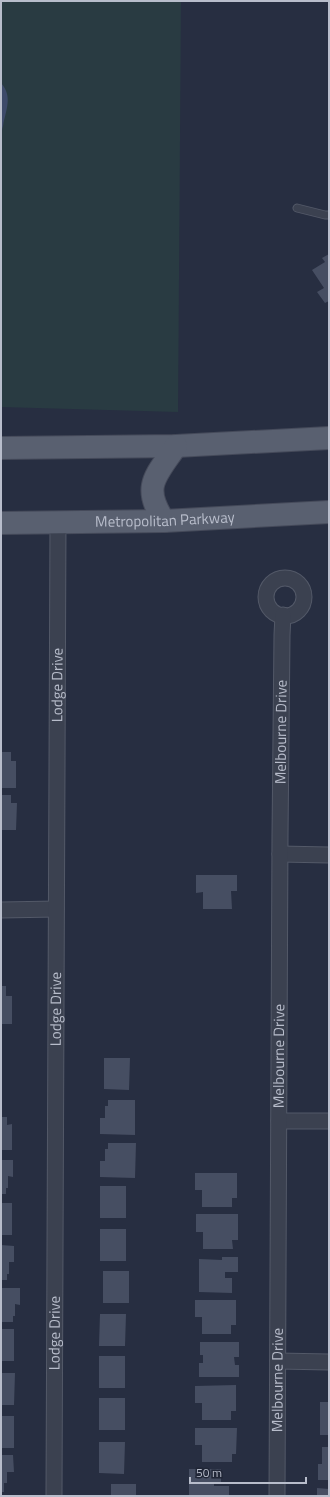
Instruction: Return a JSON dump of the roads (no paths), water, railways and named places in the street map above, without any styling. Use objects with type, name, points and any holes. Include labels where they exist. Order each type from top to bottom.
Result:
[{"type":"main road","points":[[1,448],[176,446],[329,438]]},
{"type":"main road","points":[[164,522],[153,501],[153,485],[162,466],[176,446]]},
{"type":"main road","name":"Metropolitan Parkway","points":[[1,523],[164,522],[329,512]]},
{"type":"street","name":"Lodge Drive","points":[[54,1496],[58,522]]},
{"type":"street","name":"Melbourne Drive","points":[[277,1496],[280,854],[282,635],[284,616]]},
{"type":"street","points":[[280,854],[329,855]]},
{"type":"street","points":[[1,910],[56,909]]},
{"type":"street","points":[[279,1121],[329,1121]]},
{"type":"street","points":[[278,1361],[329,1362]]},
{"type":"lane","points":[[297,208],[329,215]]},
{"type":"water","points":[[1,83],[7,93],[8,103],[2,131],[1,145]]}]
